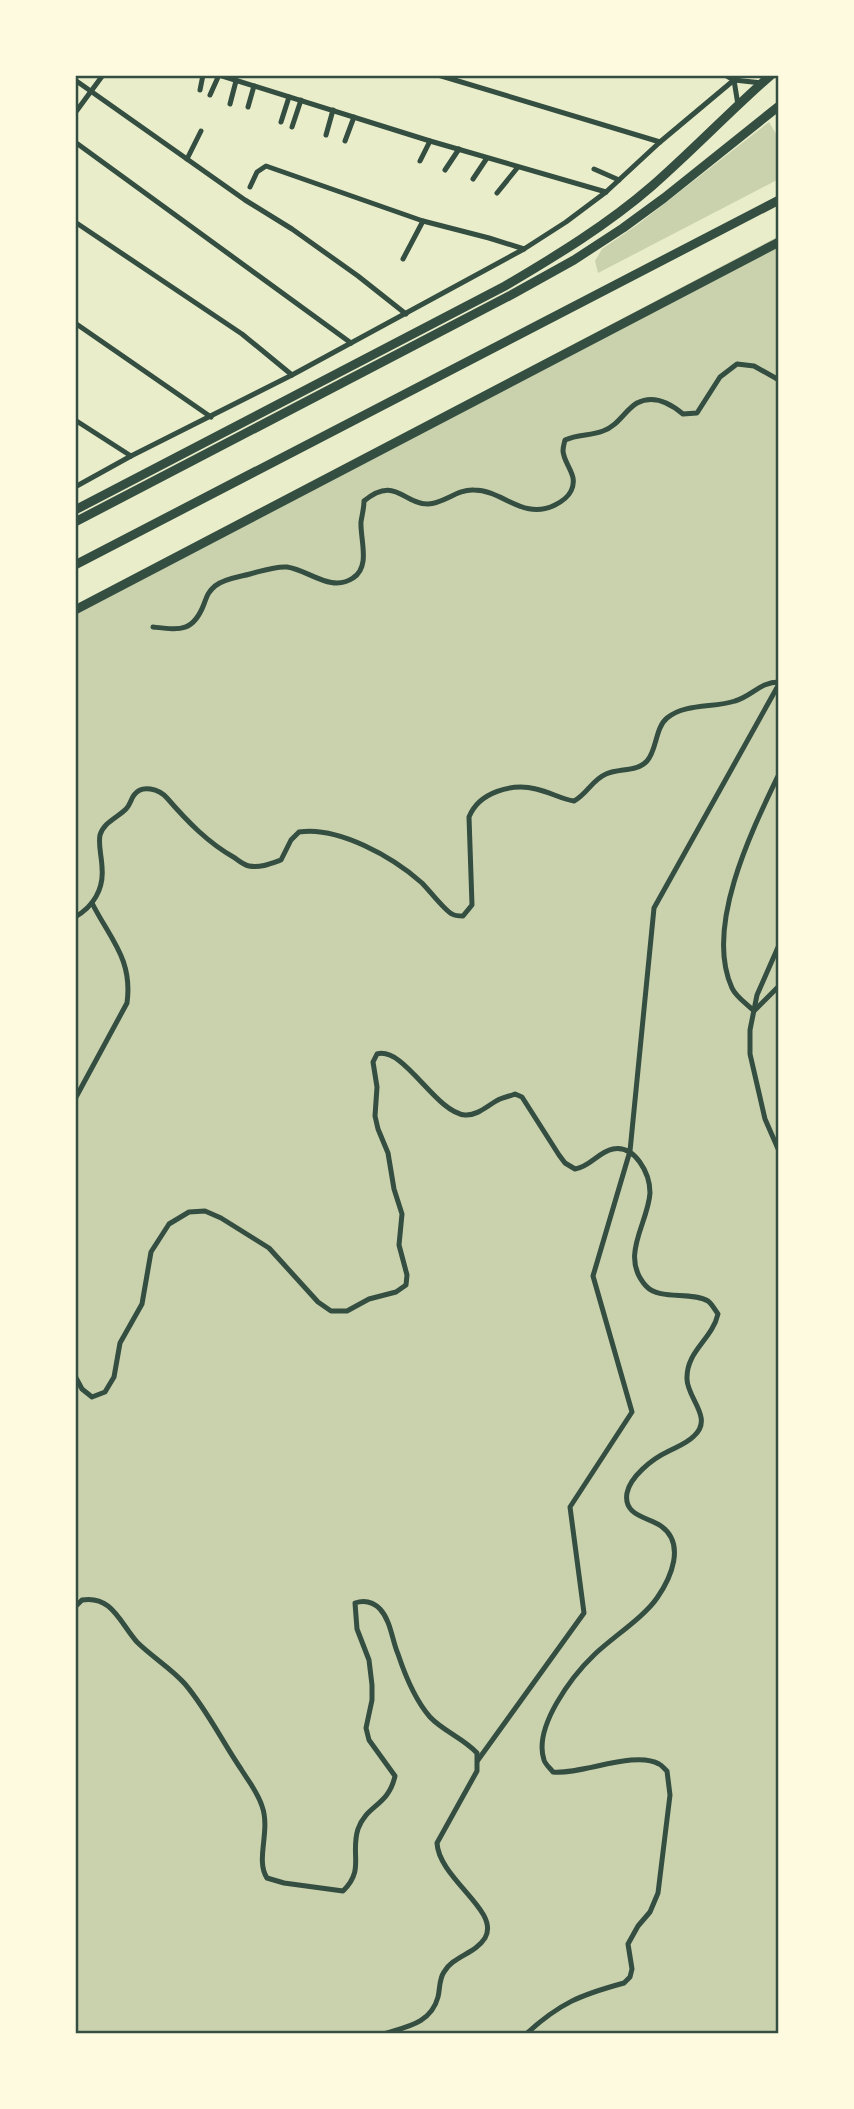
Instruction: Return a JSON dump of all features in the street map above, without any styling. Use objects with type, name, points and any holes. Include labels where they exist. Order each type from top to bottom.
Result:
[{"type":"main road","points":[[75,510],[505,286],[571,247],[620,212],[771,75]]},
{"type":"main road","points":[[75,522],[574,260],[623,228],[779,106]]},
{"type":"main road","points":[[684,156],[683,162],[687,171],[700,170]]},
{"type":"main road","points":[[75,565],[779,200]]},
{"type":"main road","points":[[75,610],[779,242]]},
{"type":"street","points":[[75,113],[103,75]]},
{"type":"street","points":[[200,90],[203,75]]},
{"type":"street","points":[[210,95],[219,75],[486,158],[606,192]]},
{"type":"street","points":[[439,75],[660,142]]},
{"type":"street","points":[[725,75],[734,80],[762,83]]},
{"type":"street","points":[[75,79],[244,200],[292,229],[406,314]]},
{"type":"street","points":[[230,104],[236,80]]},
{"type":"street","points":[[75,487],[351,344],[524,249],[606,192],[734,80]]},
{"type":"street","points":[[734,80],[738,106]]},
{"type":"street","points":[[248,107],[254,86]]},
{"type":"street","points":[[281,122],[289,97]]},
{"type":"street","points":[[292,127],[301,100]]},
{"type":"street","points":[[326,135],[333,110]]},
{"type":"street","points":[[345,141],[354,117]]},
{"type":"street","points":[[187,159],[201,131]]},
{"type":"street","points":[[420,161],[430,141]]},
{"type":"street","points":[[75,142],[351,344]]},
{"type":"street","points":[[445,170],[459,149]]},
{"type":"street","points":[[473,179],[486,158]]},
{"type":"street","points":[[250,187],[257,172],[266,166],[423,221],[524,249]]},
{"type":"street","points":[[497,193],[518,167]]},
{"type":"street","points":[[594,169],[619,180]]},
{"type":"street","points":[[402,259],[423,221]]},
{"type":"street","points":[[75,222],[242,334],[292,375]]},
{"type":"street","points":[[75,323],[211,417]]},
{"type":"street","points":[[152,627],[181,630],[191,625],[204,606],[208,593],[218,583],[273,568],[296,569],[326,582],[343,583],[355,578],[361,570],[364,553],[361,523],[364,501],[378,492],[402,493],[416,502],[427,504],[473,489],[487,491],[509,503],[528,509],[545,510],[570,493],[574,482],[563,452],[565,440],[575,435],[611,428],[637,403],[655,399],[671,403],[683,414],[697,413],[720,377],[737,364],[754,366],[779,380]]},
{"type":"street","points":[[75,419],[131,456]]},
{"type":"street","points":[[75,917],[85,912],[97,894],[103,871],[100,835],[109,821],[125,809],[135,793],[141,789],[163,793],[213,845],[248,866],[266,866],[281,860],[299,832],[313,830],[349,840],[393,862],[420,882],[451,914],[463,916],[472,905],[469,817],[472,808],[482,798],[516,787],[535,789],[574,802],[585,795],[592,783],[604,774],[637,768],[648,760],[665,719],[677,712],[738,701],[768,682],[779,683],[654,908],[629,1151],[593,1276],[632,1412],[570,1507],[584,1613],[478,1760]]},
{"type":"street","points":[[754,1011],[733,991],[723,956],[724,931],[741,862],[779,774]]},
{"type":"street","points":[[75,1099],[127,1003],[130,986],[126,964],[92,902]]},
{"type":"street","points":[[779,945],[757,995],[750,1030],[750,1054],[765,1119],[779,1151]]},
{"type":"street","points":[[754,1011],[779,986]]},
{"type":"street","points":[[75,1376],[82,1389],[92,1397],[105,1392],[114,1377],[120,1343],[142,1304],[151,1252],[169,1224],[189,1212],[205,1211],[269,1248],[318,1302],[331,1311],[348,1311],[369,1299],[396,1292],[406,1285],[407,1275],[399,1245],[402,1213],[394,1189],[388,1153],[375,1116],[377,1087],[373,1062],[377,1054],[382,1052],[401,1061],[448,1108],[464,1115],[474,1114],[515,1094],[522,1097],[565,1163],[575,1168],[589,1164],[612,1149],[629,1151],[636,1157],[645,1171],[650,1193],[635,1247],[640,1276],[648,1287],[667,1294],[708,1301],[718,1314],[715,1326],[691,1356],[687,1366],[687,1382],[701,1412],[702,1426],[695,1436],[664,1453],[640,1473],[627,1491],[626,1501],[634,1514],[661,1526],[674,1543],[674,1561],[668,1579],[656,1600],[592,1657],[572,1682],[550,1713],[541,1742],[544,1762],[553,1772],[566,1773],[610,1763],[643,1760],[658,1763],[667,1771],[670,1795],[658,1893],[650,1912],[628,1944],[632,1969],[630,1977],[624,1983],[572,1999],[552,2011],[526,2034]]},
{"type":"street","points":[[75,1607],[82,1600],[90,1598],[107,1604],[139,1643],[184,1683],[204,1709],[242,1771],[255,1787],[263,1808],[266,1828],[262,1871],[267,1878],[343,1891],[349,1885],[357,1866],[357,1833],[362,1819],[387,1797],[395,1776],[369,1740],[366,1728],[372,1685],[369,1660],[357,1629],[355,1603],[362,1601],[379,1608],[386,1617],[398,1656],[417,1699],[430,1717],[469,1744],[477,1753],[477,1771],[437,1843],[438,1853],[453,1878],[485,1914],[488,1931],[475,1948],[450,1964],[443,1973],[436,2003],[424,2020],[383,2034]]},
{"type":"green space","points":[[769,122],[779,139],[779,179],[598,273],[595,261],[602,249]]},
{"type":"green space","points":[[779,236],[779,2034],[75,2034],[75,609]]}]
